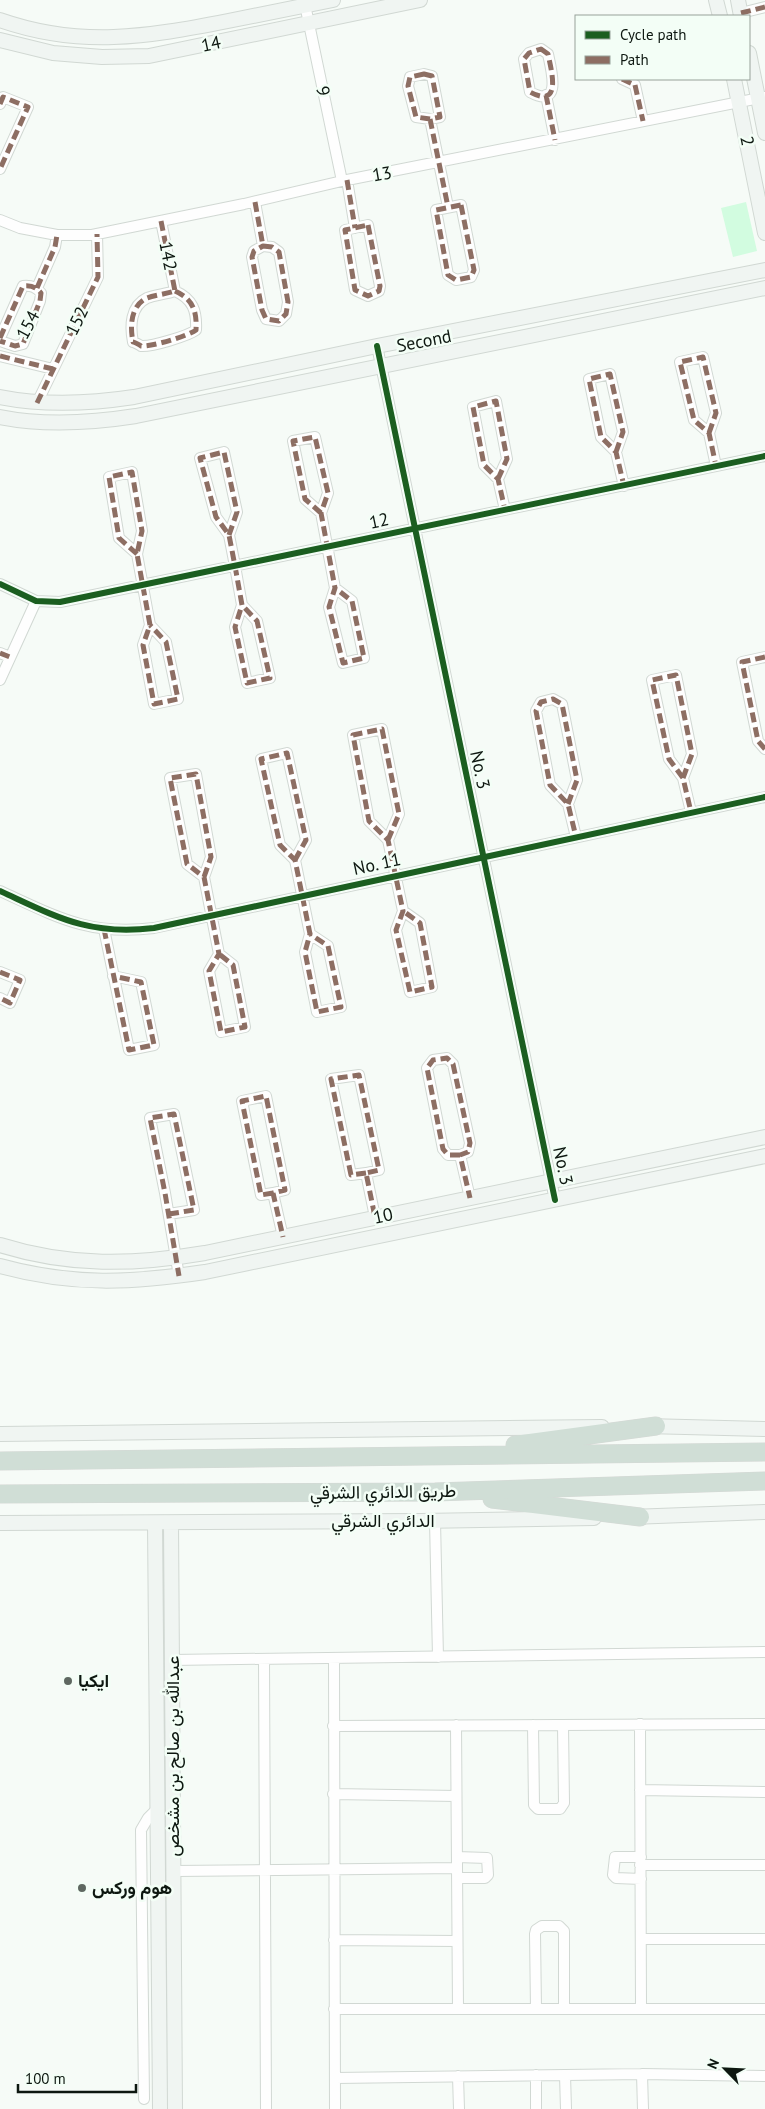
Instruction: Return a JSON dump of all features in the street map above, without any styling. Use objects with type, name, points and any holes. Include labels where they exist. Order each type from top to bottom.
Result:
[{"type":"highway","points":[[443,1455],[656,1426]]},
{"type":"highway","name":"طريق الدائري الشرقي","points":[[0,1461],[765,1452]]},
{"type":"highway","name":"طريق الدائري الشرقي","points":[[0,1494],[434,1492],[765,1482]]},
{"type":"highway","points":[[434,1492],[640,1517]]},
{"type":"street","name":"14","points":[[0,20],[27,29],[69,35],[112,38],[150,36],[305,3],[333,0]]},
{"type":"street","name":"14","points":[[0,40],[53,53],[102,57],[149,56],[420,0]]},
{"type":"street","points":[[716,0],[720,15]]},
{"type":"street","name":"9","points":[[305,3],[355,228]]},
{"type":"street","points":[[740,10],[765,7]]},
{"type":"street","points":[[541,49],[548,54],[554,85],[552,92],[546,95],[537,96],[530,92],[524,59],[530,52],[541,49]]},
{"type":"street","name":"2","points":[[750,57],[761,97],[765,133]]},
{"type":"street","points":[[424,74],[432,76],[440,117],[430,119],[416,117],[408,86],[410,77],[424,74]]},
{"type":"street","name":"2","points":[[734,80],[765,233]]},
{"type":"street","points":[[638,82],[643,121]]},
{"type":"street","points":[[546,95],[555,140]]},
{"type":"street","points":[[0,104],[3,97],[28,107],[0,169]]},
{"type":"street","name":"13","points":[[0,220],[20,228],[57,235],[97,234],[255,202],[345,181],[761,97]]},
{"type":"street","points":[[430,119],[448,207]]},
{"type":"street","points":[[255,202],[263,246]]},
{"type":"street","points":[[461,205],[474,270],[471,276],[456,280],[448,275],[436,210],[448,207],[461,205]]},
{"type":"street","name":"142","points":[[161,221],[175,291]]},
{"type":"street","points":[[368,225],[380,286],[379,291],[368,296],[355,290],[345,230],[355,228],[368,225]]},
{"type":"street","name":"152","points":[[36,403],[98,277],[97,234]]},
{"type":"street","name":"154","points":[[37,288],[55,247],[57,235]]},
{"type":"street","points":[[263,246],[272,247],[279,252],[288,302],[286,314],[278,320],[266,320],[262,310],[252,257],[254,251],[263,246]]},
{"type":"street","name":"Second","points":[[0,397],[36,403],[96,402],[134,397],[377,346],[765,270]]},
{"type":"street","name":"154","points":[[29,285],[37,288],[41,293],[40,301],[22,344],[15,346],[0,339],[23,286],[29,285]]},
{"type":"street","name":"Second","points":[[0,417],[42,422],[104,421],[136,416],[765,288]]},
{"type":"street","points":[[175,291],[191,302],[196,318],[196,330],[188,336],[140,346],[134,342],[130,329],[132,318],[139,304],[146,298],[175,291]]},
{"type":"street","name":"No. 3","points":[[377,346],[555,1200]]},
{"type":"street","points":[[0,356],[53,369]]},
{"type":"street","points":[[709,433],[694,420],[680,362],[703,357],[716,413],[709,433],[716,466]]},
{"type":"street","points":[[616,452],[623,432],[610,374],[589,379],[601,437],[616,452],[624,486]]},
{"type":"street","points":[[498,479],[507,459],[496,401],[473,407],[484,465],[498,479],[505,510]]},
{"type":"street","points":[[321,513],[305,499],[293,441],[315,437],[328,493],[321,513],[335,588],[328,607],[343,663],[364,658],[352,601],[335,588]]},
{"type":"street","points":[[229,535],[237,512],[224,452],[200,458],[216,517],[229,535],[242,606],[235,628],[247,683],[270,678],[257,621],[242,606]]},
{"type":"street","name":"12","points":[[0,584],[36,600],[60,602],[765,456]]},
{"type":"street","points":[[137,554],[119,538],[108,477],[132,472],[142,531],[137,554],[150,625],[143,646],[154,704],[178,699],[166,642],[150,625]]},
{"type":"street","points":[[0,680],[36,600]]},
{"type":"street","points":[[0,653],[10,657]]},
{"type":"street","points":[[765,657],[742,662],[758,741],[765,749]]},
{"type":"street","points":[[683,778],[692,754],[676,675],[652,680],[668,759],[683,778],[691,812]]},
{"type":"street","points":[[568,804],[577,780],[562,704],[553,698],[540,702],[536,711],[550,785],[568,804],[576,837]]},
{"type":"street","points":[[388,840],[399,814],[382,729],[353,735],[369,821],[388,840],[403,911],[396,930],[410,992],[432,987],[420,923],[403,911]]},
{"type":"street","points":[[295,860],[306,840],[288,753],[261,758],[280,845],[295,860],[310,934],[305,952],[317,1012],[341,1007],[328,946],[310,934]]},
{"type":"street","points":[[204,877],[187,864],[170,778],[196,774],[211,857],[204,877],[219,954],[210,971],[221,1032],[245,1027],[233,965],[219,954]]},
{"type":"street","name":"No. 11","points":[[0,891],[53,916],[78,925],[130,931],[211,916],[765,797]]},
{"type":"street","points":[[104,929],[113,976],[128,1050],[154,1045],[142,982],[113,976]]},
{"type":"street","points":[[0,972],[20,980],[10,1003],[0,998]]},
{"type":"street","points":[[447,1058],[453,1064],[470,1143],[468,1152],[460,1155],[448,1155],[443,1149],[427,1068],[433,1060],[447,1058]]},
{"type":"street","points":[[359,1075],[379,1170],[366,1173],[351,1175],[331,1079],[359,1075]]},
{"type":"street","points":[[266,1096],[285,1190],[273,1193],[260,1195],[242,1101],[266,1096]]},
{"type":"street","points":[[169,1214],[194,1210],[174,1114],[150,1118],[179,1276]]},
{"type":"street","name":"10","points":[[0,1245],[27,1254],[77,1261],[114,1262],[176,1258],[765,1137]]},
{"type":"street","points":[[460,1155],[470,1198]]},
{"type":"street","name":"10","points":[[0,1266],[75,1280],[113,1281],[179,1276],[765,1156]]},
{"type":"street","points":[[366,1173],[374,1218]]},
{"type":"street","points":[[273,1193],[283,1237]]},
{"type":"street","points":[[0,1434],[656,1426],[765,1429]]},
{"type":"street","name":"الدائري الشرقي","points":[[0,1523],[435,1521],[640,1517],[765,1512]]},
{"type":"street","points":[[435,1521],[438,1656]]},
{"type":"street","name":"عبدالله بن صالح بن مشخص","points":[[155,1523],[160,2109]]},
{"type":"street","name":"عبدالله بن صالح بن مشخص","points":[[171,1523],[175,2109]]},
{"type":"street","points":[[172,1660],[765,1652]]},
{"type":"street","points":[[334,1658],[335,2109]]},
{"type":"street","points":[[264,1659],[266,2109]]},
{"type":"street","points":[[640,1724],[641,2009]]},
{"type":"street","points":[[333,1726],[765,1724]]},
{"type":"street","points":[[456,1725],[458,2008]]},
{"type":"street","points":[[533,1725],[534,1805],[538,1809],[560,1809],[564,1803],[563,1725]]},
{"type":"street","points":[[640,1790],[765,1792]]},
{"type":"street","points":[[333,1794],[456,1796]]},
{"type":"street","points":[[144,2099],[141,1830],[148,1818],[158,1809]]},
{"type":"street","points":[[174,1871],[333,1869],[457,1873],[485,1878],[488,1875],[487,1858],[457,1857]]},
{"type":"street","points":[[641,1879],[616,1878],[613,1874],[615,1857],[641,1861],[765,1865]]},
{"type":"street","points":[[536,2009],[535,1934],[539,1927],[542,1926],[559,1926],[564,1932],[564,2009]]},
{"type":"street","points":[[641,1939],[765,1939]]},
{"type":"street","points":[[334,1940],[457,1941]]},
{"type":"street","points":[[334,2008],[765,2009]]},
{"type":"street","points":[[335,2078],[642,2074],[765,2076]]},
{"type":"street","points":[[642,2074],[643,2109]]},
{"type":"street","points":[[536,2075],[536,2109]]},
{"type":"street","points":[[565,2075],[566,2109]]},
{"type":"street","points":[[458,2076],[459,2109]]},
{"type":"green space","points":[[746,202],[757,251],[733,257],[721,208]]},
{"type":"marked path","points":[[741,13],[765,7]]},
{"type":"marked path","points":[[541,49],[548,54],[552,77],[551,92],[547,96],[540,96],[530,92],[524,59],[529,53],[541,49]]},
{"type":"marked path","points":[[424,74],[432,76],[440,117],[430,119],[416,117],[408,86],[410,77],[424,74]]},
{"type":"marked path","points":[[624,80],[635,85]]},
{"type":"marked path","points":[[635,85],[643,121]]},
{"type":"marked path","points":[[546,95],[555,140]]},
{"type":"marked path","points":[[0,104],[3,97],[28,107],[0,169]]},
{"type":"marked path","points":[[430,119],[448,207]]},
{"type":"marked path","points":[[347,180],[355,228]]},
{"type":"marked path","points":[[255,202],[263,246]]},
{"type":"marked path","points":[[461,205],[474,270],[471,277],[456,280],[448,275],[436,210],[461,205]]},
{"type":"marked path","points":[[161,221],[175,291]]},
{"type":"marked path","points":[[368,225],[380,286],[379,291],[368,296],[355,290],[345,230],[368,225]]},
{"type":"marked path","points":[[37,403],[98,277],[97,234]]},
{"type":"marked path","points":[[37,288],[55,247],[57,235]]},
{"type":"marked path","points":[[263,246],[272,247],[279,252],[288,302],[286,314],[279,321],[266,319],[262,310],[252,257],[254,251],[263,246]]},
{"type":"marked path","points":[[0,338],[23,286],[31,286],[37,289],[41,293],[40,301],[23,344],[15,346],[0,341]]},
{"type":"marked path","points":[[175,291],[186,298],[193,306],[196,317],[196,330],[178,338],[153,345],[141,346],[133,342],[132,317],[137,306],[147,298],[175,291]]},
{"type":"marked path","points":[[0,356],[53,369]]},
{"type":"marked path","points":[[709,433],[716,413],[703,357],[680,362],[694,420],[709,433],[716,466]]},
{"type":"marked path","points":[[616,452],[623,432],[610,374],[589,379],[601,437],[616,452],[624,486]]},
{"type":"marked path","points":[[498,479],[507,459],[496,401],[473,407],[484,465],[498,479],[505,510]]},
{"type":"marked path","points":[[321,513],[305,499],[293,441],[315,437],[328,493],[321,513],[335,588],[329,607],[343,663],[364,658],[352,601],[335,588]]},
{"type":"marked path","points":[[229,535],[237,512],[224,452],[200,458],[216,517],[229,535],[242,605],[235,627],[247,683],[270,678],[257,621],[242,605]]},
{"type":"marked path","points":[[137,554],[119,538],[109,477],[132,472],[142,531],[137,554],[150,625],[143,645],[154,704],[178,699],[166,642],[150,625]]},
{"type":"marked path","points":[[0,653],[10,657]]},
{"type":"marked path","points":[[765,657],[742,662],[758,741],[765,749]]},
{"type":"marked path","points":[[683,778],[692,754],[676,675],[652,680],[669,759],[683,778],[691,812]]},
{"type":"marked path","points":[[568,804],[577,780],[562,704],[553,699],[541,702],[536,711],[550,785],[568,804],[576,837]]},
{"type":"marked path","points":[[388,840],[399,814],[382,729],[353,735],[369,821],[388,840],[403,911],[396,930],[410,992],[432,987],[420,923],[403,911]]},
{"type":"marked path","points":[[295,860],[306,840],[287,753],[261,759],[280,845],[295,860],[310,934],[305,952],[317,1012],[341,1007],[328,946],[310,934]]},
{"type":"marked path","points":[[204,877],[211,857],[196,774],[170,778],[187,864],[204,877],[219,954],[209,971],[221,1032],[245,1027],[233,965],[219,954]]},
{"type":"marked path","points":[[104,929],[129,1050],[154,1045],[141,982],[113,976]]},
{"type":"marked path","points":[[0,972],[20,980],[10,1003],[0,998]]},
{"type":"marked path","points":[[460,1155],[448,1155],[443,1149],[427,1068],[433,1060],[447,1058],[453,1064],[470,1143],[468,1152],[460,1155],[470,1198]]},
{"type":"marked path","points":[[366,1173],[351,1175],[331,1079],[359,1075],[379,1170],[366,1173],[375,1217]]},
{"type":"marked path","points":[[273,1193],[261,1195],[242,1101],[266,1096],[285,1190],[273,1193],[283,1237]]},
{"type":"marked path","points":[[169,1214],[194,1210],[174,1114],[150,1118],[179,1276]]},
{"type":"cycle path","points":[[377,346],[555,1200]]},
{"type":"cycle path","points":[[0,584],[36,601],[60,602],[765,456]]},
{"type":"cycle path","points":[[0,891],[39,909],[92,927],[131,930],[154,928],[765,797]]},
{"type":"place","name":"ايكيا","points":[[68,1681]]},
{"type":"place","name":"هوم وركس","points":[[82,1888]]}]
